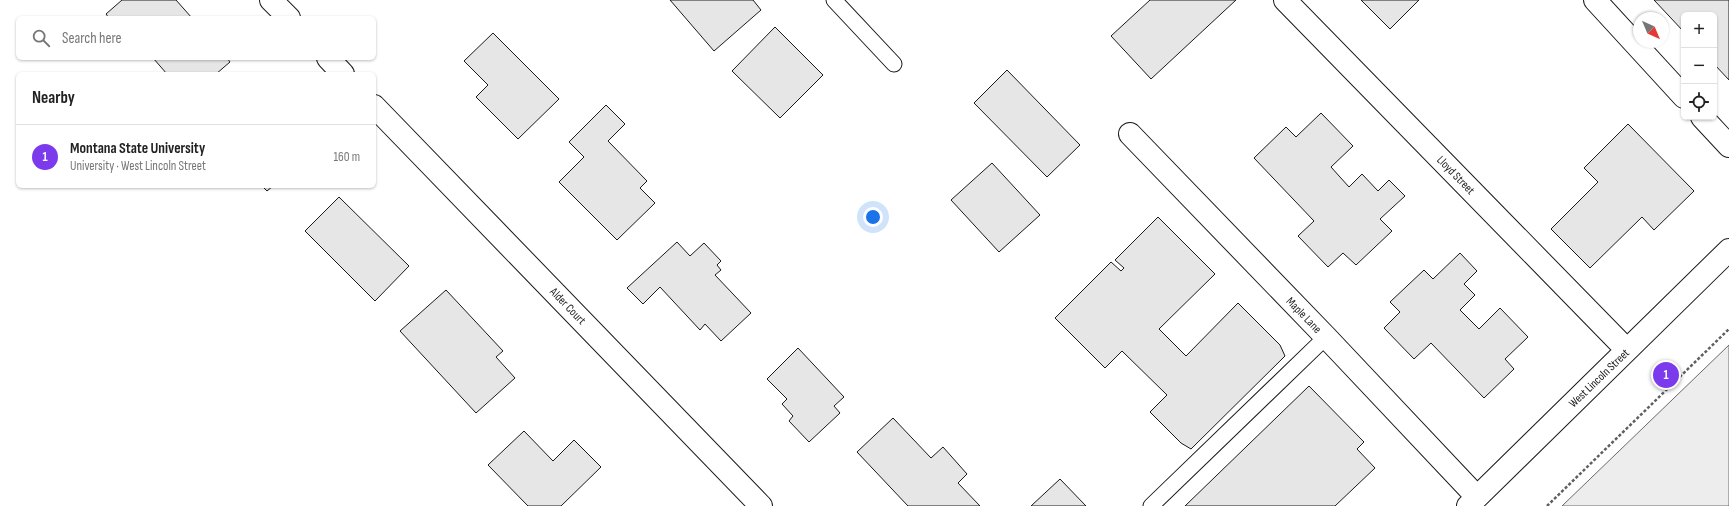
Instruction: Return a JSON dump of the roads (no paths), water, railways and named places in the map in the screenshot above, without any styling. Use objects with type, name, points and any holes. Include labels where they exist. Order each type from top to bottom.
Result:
[{"type":"street","points":[[272,0],[287,16]]},
{"type":"street","name":"Lloyd Street","points":[[1286,0],[1627,350]]},
{"type":"street","points":[[1595,0],[1681,94]]},
{"type":"street","points":[[330,60],[341,72]]},
{"type":"street","name":"Alder Court","points":[[376,108],[761,506]]},
{"type":"street","points":[[1705,120],[1729,146]]},
{"type":"street","name":"Maple Lane","points":[[1130,134],[1326,337],[1473,502]]},
{"type":"street","name":"West Lincoln Street","points":[[1473,502],[1729,250]]},
{"type":"lane","points":[[834,0],[894,64]]},
{"type":"lane","points":[[1152,506],[1326,337]]},
{"type":"place","name":"Montana State University","points":[[1666,375]]}]
